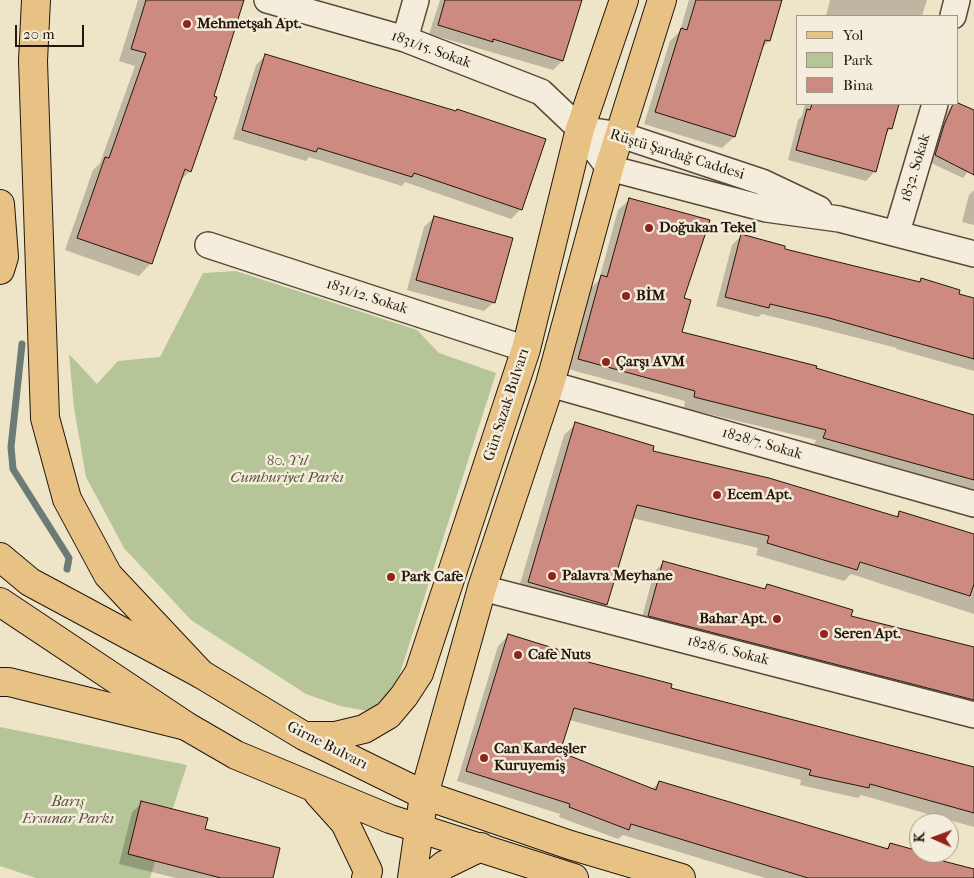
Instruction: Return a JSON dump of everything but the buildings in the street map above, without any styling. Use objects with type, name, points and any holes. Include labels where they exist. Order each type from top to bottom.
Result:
[{"type":"main road","points":[[36,0],[33,60],[45,418],[67,499],[108,575],[201,674]]},
{"type":"main road","name":"Gün Sazak Bulvarı","points":[[304,736],[335,736],[364,728],[388,715],[404,696],[419,673],[526,349],[580,129],[624,0]]},
{"type":"main road","points":[[412,878],[421,828],[424,795],[482,588],[550,384],[609,168],[621,135],[662,0]]},
{"type":"main road","points":[[0,204],[4,257],[0,270]]},
{"type":"main road","name":"Girne Bulvarı","points":[[0,557],[30,582],[201,674],[304,736],[424,795],[570,845],[681,878]]},
{"type":"main road","points":[[0,602],[186,726],[236,755],[390,819],[574,878]]},
{"type":"main road","points":[[0,682],[9,682],[186,726]]},
{"type":"main road","points":[[315,789],[345,822],[368,871],[366,878]]},
{"type":"main road","points":[[429,878],[444,865],[481,848]]},
{"type":"street","name":"1831/15. Sokak","points":[[267,0],[405,39],[541,92],[580,129]]},
{"type":"street","points":[[405,39],[416,0]]},
{"type":"street","points":[[953,15],[957,0]]},
{"type":"street","name":"1832. Sokak","points":[[897,232],[935,105]]},
{"type":"street","name":"Rüştü Şardağ Caddesi","points":[[580,129],[621,135],[762,182],[839,219]]},
{"type":"street","name":"Rüştü Şardağ Caddesi","points":[[580,129],[609,168],[766,209],[839,219],[897,232],[974,254]]},
{"type":"street","name":"1831/12. Sokak","points":[[208,245],[526,349]]},
{"type":"street","name":"1828/7. Sokak","points":[[550,384],[974,504]]},
{"type":"street","name":"1828/6. Sokak","points":[[482,588],[974,715]]},
{"type":"green space","name":"80. Yıl Cumhuriyet Parkı","points":[[236,271],[417,330],[439,353],[496,373],[394,692],[368,711],[340,706],[306,694],[191,620],[124,548],[86,477],[74,408],[69,354],[97,384],[118,361],[160,357],[203,273]]},
{"type":"green space","name":"Barış Ersunar Parkı","points":[[0,727],[187,765],[150,878],[36,878],[0,866]]},
{"type":"waterway","points":[[22,344],[11,447],[13,469],[69,558],[67,569]]},
{"type":"place","name":"Mehmetşah Apt.","points":[[187,24]]},
{"type":"place","name":"Doğukan Tekel","points":[[649,228]]},
{"type":"place","name":"BİM","points":[[626,296]]},
{"type":"place","name":"Çarşı AVM","points":[[606,362]]},
{"type":"place","name":"Ecem Apt.","points":[[717,495]]},
{"type":"place","name":"Palavra Meyhane","points":[[552,576]]},
{"type":"place","name":"Park Cafe","points":[[391,577]]},
{"type":"place","name":"Bahar Apt.","points":[[777,619]]},
{"type":"place","name":"Seren Apt.","points":[[824,634]]},
{"type":"place","name":"Cafe Nuts","points":[[518,655]]},
{"type":"place","name":"Can Kardeşler Kuruyemiş","points":[[484,758]]}]
